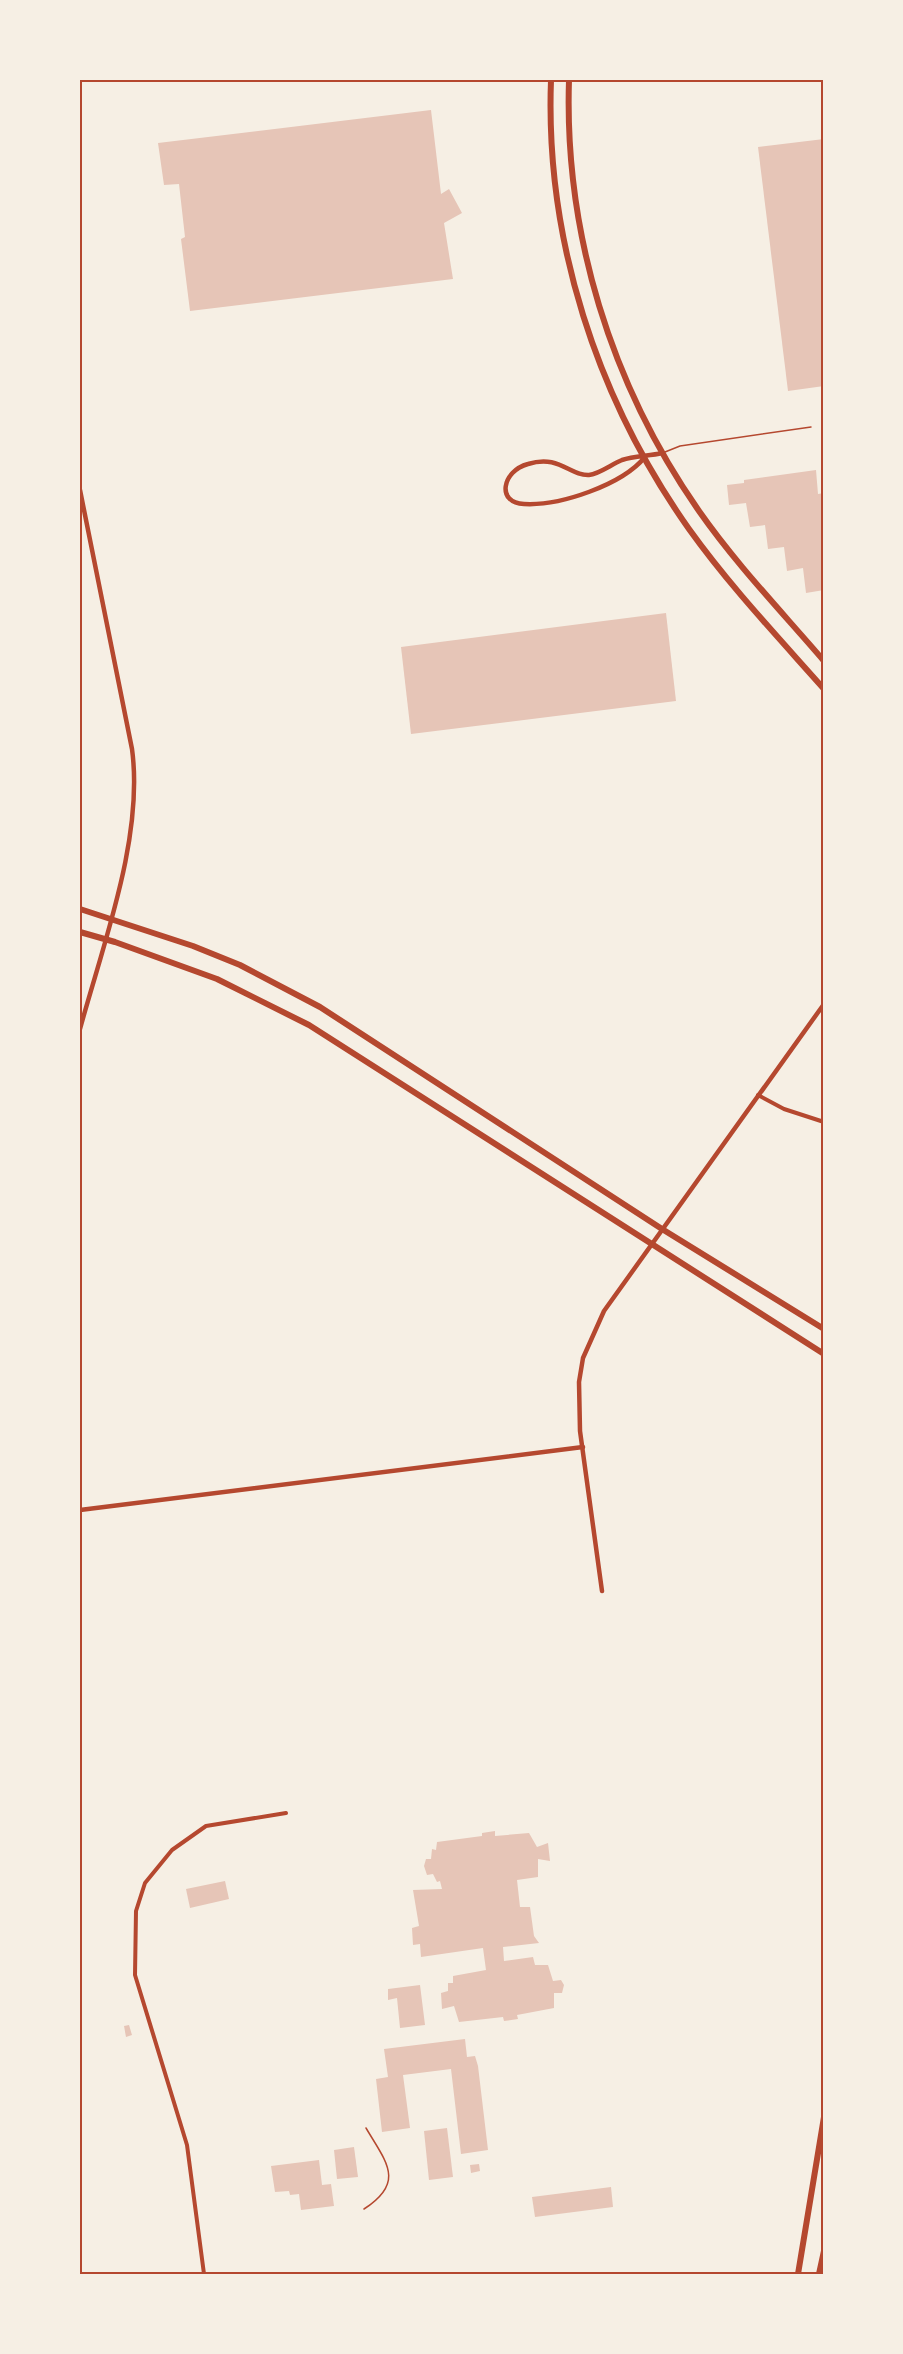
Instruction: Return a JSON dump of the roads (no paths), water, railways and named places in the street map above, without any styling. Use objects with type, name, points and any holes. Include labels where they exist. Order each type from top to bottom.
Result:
[{"type":"main road","points":[[550,80],[555,185],[572,277],[591,341],[612,395],[633,440],[697,540],[824,689]]},
{"type":"main road","points":[[569,80],[568,130],[572,179],[588,267],[620,365],[662,453],[688,495],[726,547],[824,662]]},
{"type":"main road","points":[[80,909],[111,917],[240,965],[320,1006],[662,1229],[824,1329]]},
{"type":"main road","points":[[80,932],[105,938],[217,979],[309,1025],[650,1245],[824,1354]]},
{"type":"main road","points":[[798,2274],[824,2117]]},
{"type":"main road","points":[[819,2274],[824,2252]]},
{"type":"street","points":[[645,458],[633,471],[569,499],[527,504],[513,501],[507,495],[505,482],[509,474],[529,463],[558,463],[582,474],[590,475],[624,459],[645,458],[662,453]]},
{"type":"street","points":[[80,489],[133,760],[131,823],[111,917],[80,1029]]},
{"type":"street","points":[[602,1590],[582,1447],[579,1382],[583,1358],[603,1311],[824,1004]]},
{"type":"street","points":[[757,1095],[783,1109],[824,1122]]},
{"type":"street","points":[[80,1510],[582,1447]]},
{"type":"street","points":[[204,2274],[188,2145],[135,1975],[136,1911],[145,1883],[172,1850],[206,1826],[286,1812]]},
{"type":"lane","points":[[662,453],[680,446],[811,427]]},
{"type":"lane","points":[[364,2209],[377,2201],[389,2186],[390,2170],[366,2128]]}]
